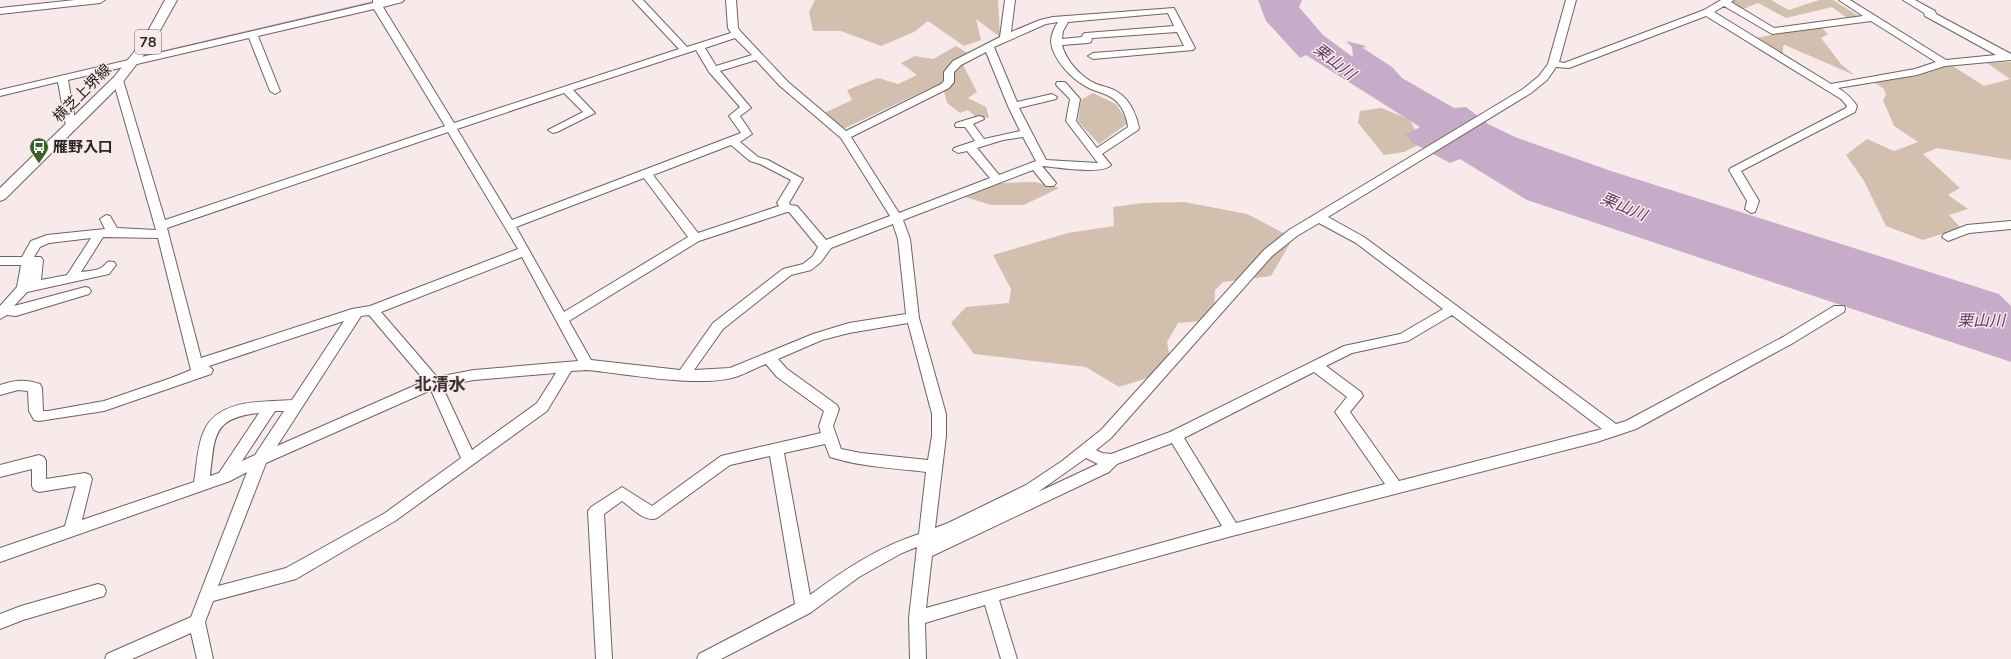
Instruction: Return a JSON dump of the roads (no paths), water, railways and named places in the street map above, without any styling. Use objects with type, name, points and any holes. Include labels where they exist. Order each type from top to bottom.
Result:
[{"type":"main road","name":"横芝上堺線","points":[[0,196],[118,80],[134,62],[147,43],[171,0]]},
{"type":"street","points":[[0,11],[100,0]]},
{"type":"street","points":[[0,93],[252,34],[378,2],[399,0]]},
{"type":"street","points":[[638,0],[685,50]]},
{"type":"street","points":[[731,0],[733,28],[784,84],[845,136],[882,191],[897,219],[904,239],[913,318],[939,414],[939,436],[924,545],[917,618],[918,659]]},
{"type":"street","points":[[1006,38],[1010,0]]},
{"type":"street","points":[[924,545],[1031,489],[1086,451],[1106,434],[1268,253],[1293,233],[1490,114],[1527,91],[1543,78],[1553,64],[1571,0]]},
{"type":"street","points":[[1844,0],[1944,63]]},
{"type":"street","points":[[1908,0],[1932,13],[1928,14],[2009,58]]},
{"type":"street","points":[[1553,64],[1564,66],[1707,12],[1727,1],[1772,31],[1816,24],[1872,18]]},
{"type":"street","points":[[378,2],[450,128],[525,251],[587,365]]},
{"type":"street","points":[[845,136],[945,86],[949,82],[949,72],[957,63],[988,46],[1043,22],[1065,19],[1171,10],[1179,29],[1190,48],[1095,59],[1081,18]]},
{"type":"street","points":[[1707,12],[1830,87],[1850,101],[1851,110],[1735,170],[1752,202],[1751,209]]},
{"type":"street","points":[[1065,19],[1057,34],[1056,42],[1059,53],[1066,63],[1085,82],[1119,98],[1134,122],[1134,128],[1127,134],[1097,153]]},
{"type":"street","points":[[1056,42],[1179,29]]},
{"type":"street","points":[[252,34],[275,91]]},
{"type":"street","points":[[29,286],[35,244],[40,241],[100,233],[162,230],[450,128],[685,50],[700,48],[738,34]]},
{"type":"street","points":[[988,46],[1038,164],[1050,183]]},
{"type":"street","points":[[509,225],[733,141],[747,134],[734,116],[736,113],[746,108],[713,70],[700,48]]},
{"type":"street","points":[[713,70],[758,57]]},
{"type":"street","points":[[1830,87],[1917,72],[1944,63],[2009,58]]},
{"type":"street","points":[[63,79],[71,126]]},
{"type":"street","points":[[118,80],[162,230],[197,368]]},
{"type":"street","points":[[683,375],[718,326],[787,272],[807,267],[817,259],[826,245],[1038,164],[1105,165],[1071,121],[1075,99],[1061,84]]},
{"type":"street","points":[[553,130],[590,113],[566,90]]},
{"type":"street","points":[[1013,106],[1052,97]]},
{"type":"street","points":[[979,119],[963,124],[982,143]]},
{"type":"street","points":[[958,150],[1002,137],[1026,133]]},
{"type":"street","points":[[733,141],[754,159],[764,162],[797,179],[783,203],[786,208]]},
{"type":"street","points":[[970,146],[997,180]]},
{"type":"street","points":[[646,173],[695,238]]},
{"type":"street","points":[[562,319],[695,238],[786,208],[793,208],[824,248]]},
{"type":"street","points":[[1318,218],[1360,240],[1614,430]]},
{"type":"street","points":[[106,219],[113,232]]},
{"type":"street","points":[[1948,237],[1967,229],[2011,225]]},
{"type":"street","points":[[72,277],[100,233]]},
{"type":"street","points":[[0,390],[18,384],[28,385],[35,388],[36,411],[39,416],[48,416],[104,406],[176,382],[197,368],[357,312],[372,310],[525,251]]},
{"type":"street","points":[[0,261],[32,260]]},
{"type":"street","points":[[2,312],[29,286],[105,271],[110,265]]},
{"type":"street","points":[[2,312],[16,311],[85,291]]},
{"type":"street","points":[[704,659],[804,608],[853,572],[897,548],[924,545],[1104,468],[1112,460],[1175,436],[1317,367],[1349,349],[1403,338],[1453,309]]},
{"type":"street","points":[[917,618],[990,596],[1232,530],[1631,425],[1788,340],[1838,309]]},
{"type":"street","points":[[372,310],[434,383],[469,459]]},
{"type":"street","points":[[205,659],[197,622],[260,459],[357,312]]},
{"type":"street","points":[[0,556],[225,477],[260,459],[434,383],[474,375],[587,365],[683,375],[731,373],[818,336],[849,328],[913,318]]},
{"type":"street","points":[[769,358],[782,373],[832,409],[826,426],[836,453],[861,459],[934,467]]},
{"type":"street","points":[[206,596],[290,574],[390,517],[469,459],[481,453],[542,407],[567,367]]},
{"type":"street","points":[[1317,367],[1356,396],[1342,412],[1396,488]]},
{"type":"street","points":[[197,368],[213,369]]},
{"type":"street","points":[[201,486],[210,432],[214,424],[222,417],[233,411],[296,405]]},
{"type":"street","points":[[225,477],[270,407]]},
{"type":"street","points":[[1175,436],[1232,530]]},
{"type":"street","points":[[604,659],[596,511],[622,493],[652,514],[726,460],[830,437]]},
{"type":"street","points":[[776,449],[804,608]]},
{"type":"street","points":[[1086,451],[1099,459],[1112,460]]},
{"type":"street","points":[[0,471],[39,461],[39,486],[85,479],[72,530]]},
{"type":"street","points":[[0,622],[21,613],[98,591]]},
{"type":"street","points":[[990,596],[1009,659]]},
{"type":"street","points":[[113,659],[167,637],[197,622]]},
{"type":"water","name":"栗山川","points":[[1258,0],[1302,0],[1299,7],[1323,35],[1353,57],[1352,47],[1346,41],[1366,46],[1363,48],[1392,67],[1402,78],[1454,108],[1466,107],[1488,124],[1515,137],[1611,171],[1999,294],[2011,306],[2011,362],[1527,200],[1460,159],[1450,163],[1409,141],[1411,140],[1405,135],[1420,127],[1306,55],[1300,58],[1266,21]]},
{"type":"waterway","points":[[149,55],[375,2]]},
{"type":"place","name":"雁野入口","points":[[39,164]]},
{"type":"district","name":"北清水","points":[[440,384]]}]
